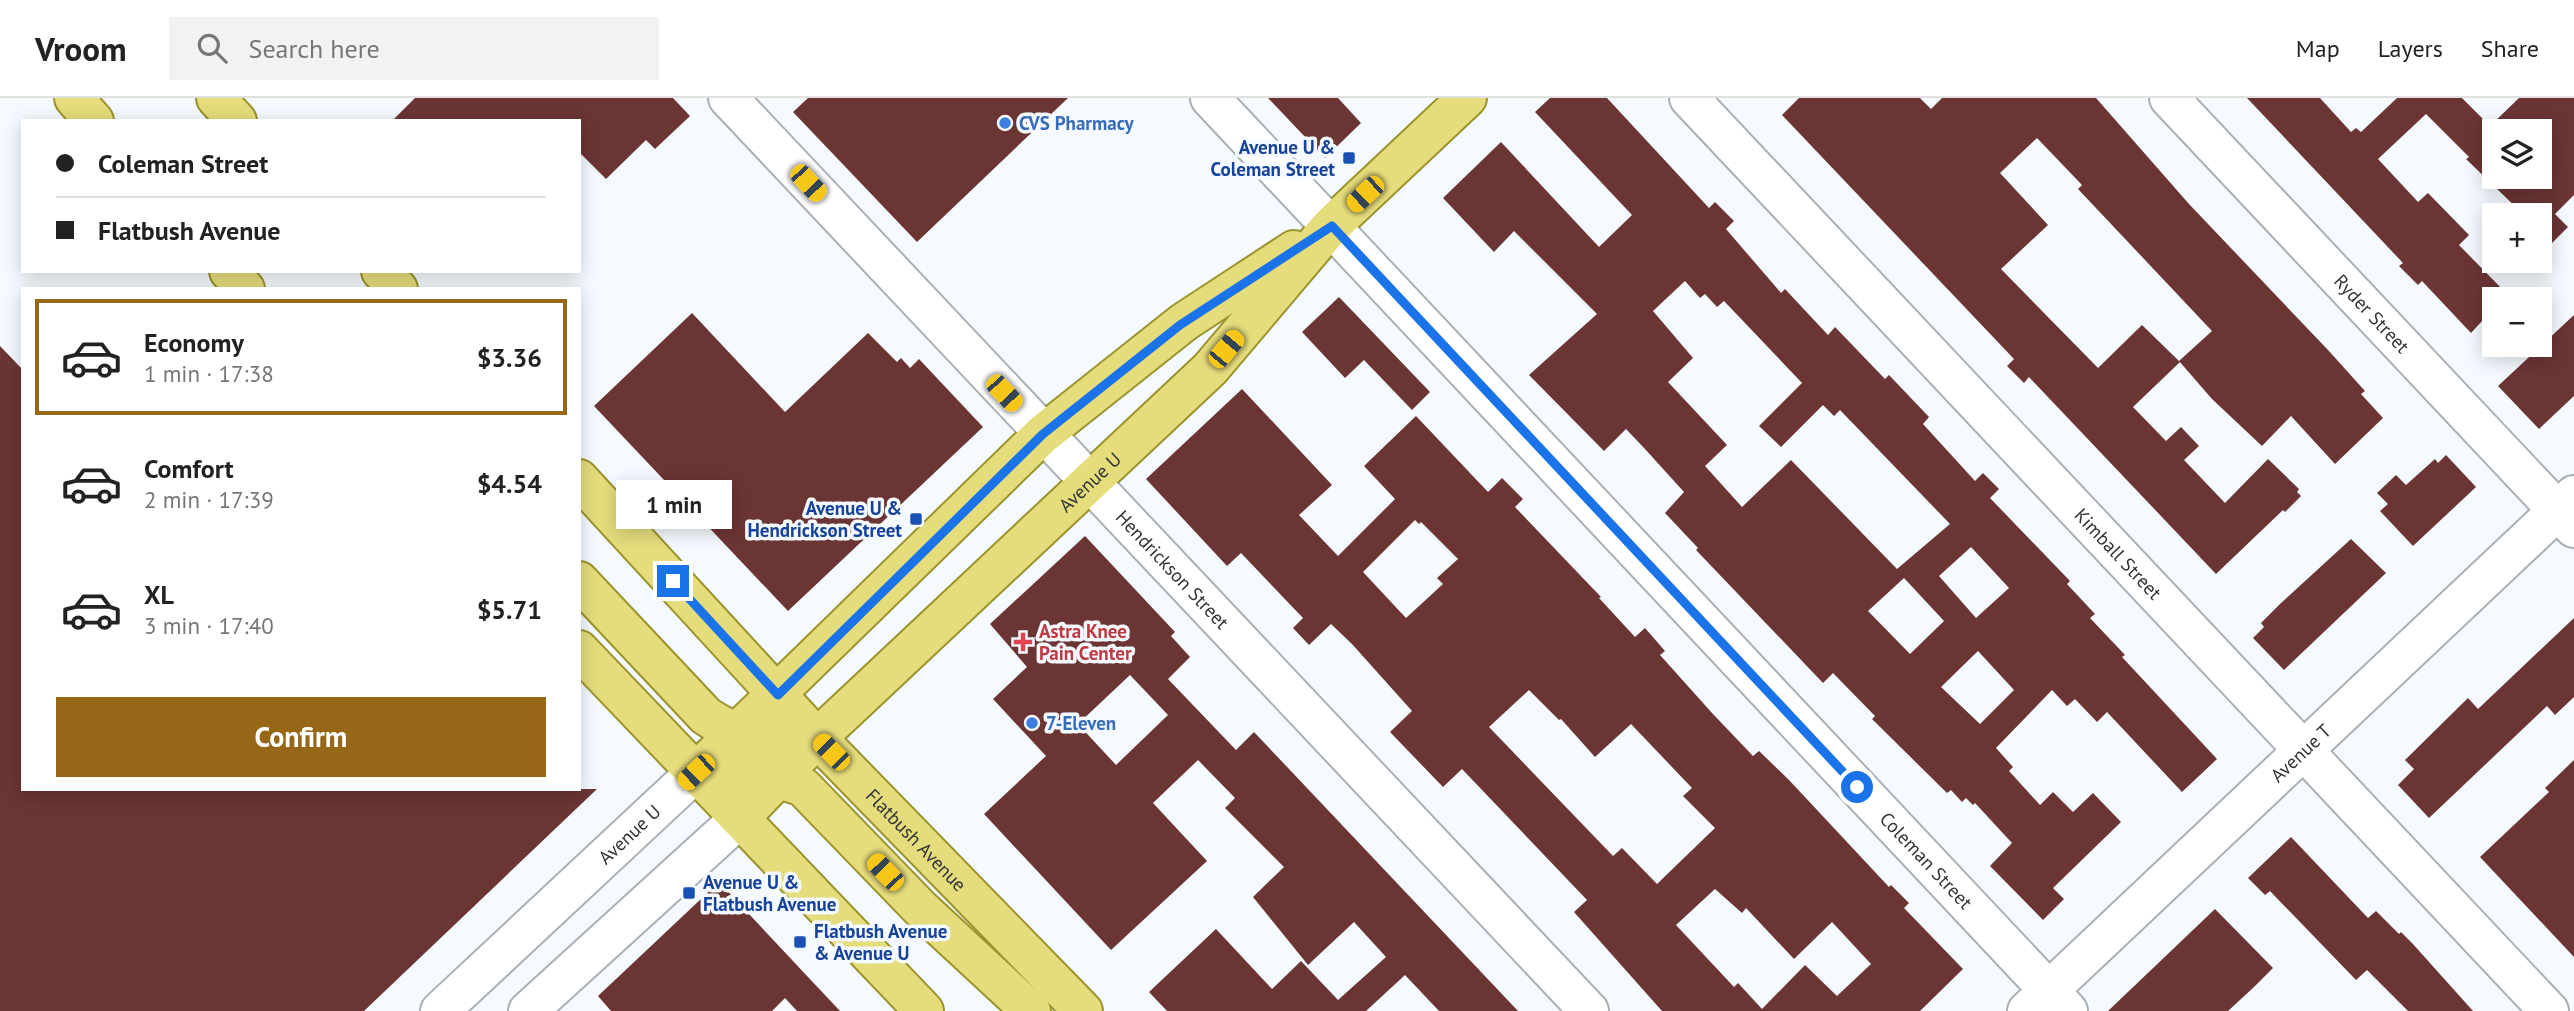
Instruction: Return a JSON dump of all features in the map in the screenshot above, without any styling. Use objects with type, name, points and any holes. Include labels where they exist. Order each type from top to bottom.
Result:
[{"type":"main road","points":[[74,98],[92,119]]},
{"type":"main road","points":[[216,98],[235,119]]},
{"type":"main road","name":"Avenue U","points":[[740,818],[817,738],[1210,369],[1332,226],[1467,98]]},
{"type":"main road","name":"Avenue U","points":[[696,772],[1043,434],[1180,325],[1332,226]]},
{"type":"main road","points":[[231,273],[243,287]]},
{"type":"main road","points":[[382,273],[396,287]]},
{"type":"main road","name":"Flatbush Avenue","points":[[581,481],[817,738],[1083,1011]]},
{"type":"main road","points":[[581,583],[706,716],[737,734],[775,741],[817,738]]},
{"type":"main road","points":[[581,652],[924,1011]]},
{"type":"main road","points":[[696,772],[727,768],[779,778],[803,787],[921,909],[1031,1011]]},
{"type":"street","name":"Hendrickson Street","points":[[728,98],[1089,484],[1589,1011]]},
{"type":"street","name":"Coleman Street","points":[[1210,98],[1332,226],[2048,1004]]},
{"type":"street","name":"Kimball Street","points":[[1689,98],[2549,1011]]},
{"type":"street","name":"Ryder Street","points":[[2169,98],[2569,511]]},
{"type":"street","name":"Avenue T","points":[[2048,1004],[2303,751],[2569,511]]},
{"type":"street","name":"Avenue U","points":[[440,1011],[696,772]]},
{"type":"street","name":"Avenue U","points":[[537,1008],[740,818]]},
{"type":"building","points":[[415,98],[673,98],[690,116],[655,149],[646,140],[606,179],[581,154],[581,119],[394,119]]},
{"type":"building","points":[[808,98],[1068,98],[917,242],[793,112]]},
{"type":"building","points":[[1268,98],[1338,98],[1361,123],[1325,158]]},
{"type":"building","points":[[1550,98],[1607,98],[1709,208],[1715,202],[1734,221],[1726,229],[1781,293],[1785,289],[1828,335],[1835,327],[1885,379],[1889,375],[1929,417],[1923,424],[1975,481],[1983,473],[1999,489],[1990,498],[2070,581],[2067,584],[2095,614],[2090,618],[2125,655],[2122,657],[2217,759],[2182,792],[2107,712],[2097,722],[2075,699],[2067,706],[2052,690],[1996,748],[2013,767],[2009,771],[2040,805],[2053,792],[2073,812],[2093,793],[2121,822],[2053,888],[2064,899],[2043,920],[1990,866],[2012,843],[1975,803],[1973,805],[1966,798],[1962,802],[1951,790],[1947,793],[1872,719],[1875,716],[1833,673],[1823,683],[1696,550],[1698,548],[1665,513],[1684,492],[1645,449],[1626,429],[1604,451],[1529,375],[1597,314],[1514,231],[1494,252],[1443,198],[1501,142],[1599,247],[1632,215],[1535,112]],"holes":[[[1685,281],[1700,298],[1705,294],[1717,307],[1724,301],[1802,383],[1759,426],[1781,447],[1823,405],[1834,416],[1840,410],[1950,524],[1897,569],[1791,460],[1742,507],[1705,466],[1727,445],[1668,382],[1693,358],[1653,311]],[[1971,547],[2009,588],[1976,618],[1939,576]],[[1904,578],[1944,621],[1910,654],[1868,611]],[[1978,651],[2014,690],[1980,724],[1941,687]]]},
{"type":"building","points":[[1799,98],[1920,98],[1931,109],[1942,98],[2096,98],[2189,204],[2365,391],[2361,394],[2383,418],[2335,464],[2291,416],[2262,446],[2212,399],[2180,362],[2133,407],[2166,441],[2181,427],[2199,446],[2184,460],[2225,503],[2268,459],[2299,489],[2297,492],[2301,496],[2216,574],[2029,377],[2024,383],[2007,366],[2014,359],[1782,115]],"holes":[[[2037,138],[2082,185],[2078,189],[2212,331],[2179,361],[2142,325],[2098,368],[2001,269],[2048,225],[2000,173]]]},
{"type":"building","points":[[2247,98],[2320,98],[2351,132],[2356,128],[2361,132],[2397,98],[2462,98],[2483,119],[2482,174],[2466,159],[2469,157],[2426,114],[2378,159],[2418,202],[2428,193],[2469,235],[2459,245],[2482,268],[2482,273],[2486,273],[2500,287],[2482,287],[2482,321],[2471,333],[2422,281],[2418,285],[2399,266],[2403,263]]},
{"type":"building","points":[[2519,98],[2574,98],[2574,195],[2555,214],[2568,227],[2552,243],[2552,203],[2512,203],[2497,189],[2552,189],[2552,119],[2497,119]]},
{"type":"building","points":[[1339,297],[1430,392],[1412,410],[1364,360],[1345,378],[1302,332]]},
{"type":"building","points":[[692,313],[785,412],[868,333],[897,362],[901,358],[910,368],[919,359],[983,427],[788,611],[594,406]]},
{"type":"building","points":[[2574,315],[2574,396],[2539,429],[2498,386],[2529,357],[2552,357],[2552,336]]},
{"type":"building","points":[[0,346],[21,368],[21,791],[597,789],[364,1011],[0,1011]]},
{"type":"building","points":[[1242,389],[1332,485],[1299,515],[1338,556],[1395,499],[1364,466],[1416,416],[1488,492],[1502,478],[1523,499],[1515,507],[1601,597],[1599,598],[1635,637],[1645,628],[1665,651],[1660,655],[1712,713],[1753,756],[1759,751],[1789,780],[1889,887],[1891,885],[1909,903],[1904,908],[1963,969],[1920,1011],[1662,1011],[1574,912],[1587,900],[1462,769],[1443,787],[1390,732],[1412,711],[1352,644],[1331,624],[1309,645],[1293,628],[1303,618],[1241,553],[1227,566],[1146,479]],"holes":[[[1415,520],[1419,524],[1421,522],[1458,559],[1437,578],[1443,584],[1406,618],[1363,572]],[[1529,690],[1561,719],[1595,757],[1631,724],[1692,788],[1683,796],[1715,828],[1657,884],[1622,848],[1613,856],[1489,727]],[[1715,889],[1742,913],[1746,908],[1794,959],[1832,922],[1871,964],[1837,996],[1805,965],[1762,1009],[1738,983],[1734,987],[1676,925]]]},
{"type":"building","points":[[2446,455],[2476,487],[2413,546],[2380,511],[2388,504],[2377,493],[2396,475],[2406,485],[2435,459],[2438,463]]},
{"type":"building","points":[[1085,536],[1175,632],[1171,636],[1190,657],[1168,679],[1236,750],[1254,732],[1518,1011],[1439,1011],[1405,975],[1366,1011],[1167,1011],[1149,992],[1216,929],[1272,989],[1301,961],[1338,1000],[1386,957],[1354,922],[1308,965],[1253,897],[1284,867],[1225,808],[1235,798],[1198,760],[1153,803],[1207,861],[1111,950],[984,814],[1046,756],[993,699],[1027,667],[990,624]],"holes":[[[1130,675],[1168,715],[1116,765],[1078,724]]]},
{"type":"building","points":[[2351,539],[2386,573],[2284,670],[2253,638],[2264,627],[2261,623]]},
{"type":"building","points":[[2574,618],[2574,697],[2555,715],[2547,706],[2429,818],[2398,785],[2414,769],[2405,760],[2468,698],[2478,709]]},
{"type":"building","points":[[2574,760],[2574,957],[2480,857],[2549,792],[2545,788]]},
{"type":"building","points":[[2291,837],[2368,918],[2376,911],[2399,934],[2401,932],[2473,1011],[2408,1011],[2367,970],[2356,980],[2270,891],[2265,895],[2248,878]]},
{"type":"building","points":[[719,882],[840,1011],[797,1011],[785,998],[772,1011],[611,1011],[598,996]]},
{"type":"building","points":[[2215,909],[2273,968],[2254,987],[2228,1011],[2108,1011]]},
{"type":"place","name":"CVS Pharmacy","points":[[1005,123]]},
{"type":"place","name":"Avenue U & Coleman Street","points":[[1349,158]]},
{"type":"place","name":"Avenue U & Hendrickson Street","points":[[916,519]]},
{"type":"place","name":"Astra Knee Pain Center","points":[[1023,642]]},
{"type":"place","name":"7-Eleven","points":[[1032,723]]},
{"type":"place","name":"Avenue U & Flatbush Avenue","points":[[689,893]]},
{"type":"place","name":"Flatbush Avenue & Avenue U","points":[[800,942]]},
{"type":"route","points":[[673,581],[778,695],[1043,434],[1180,325],[1332,226],[1857,787]]}]
